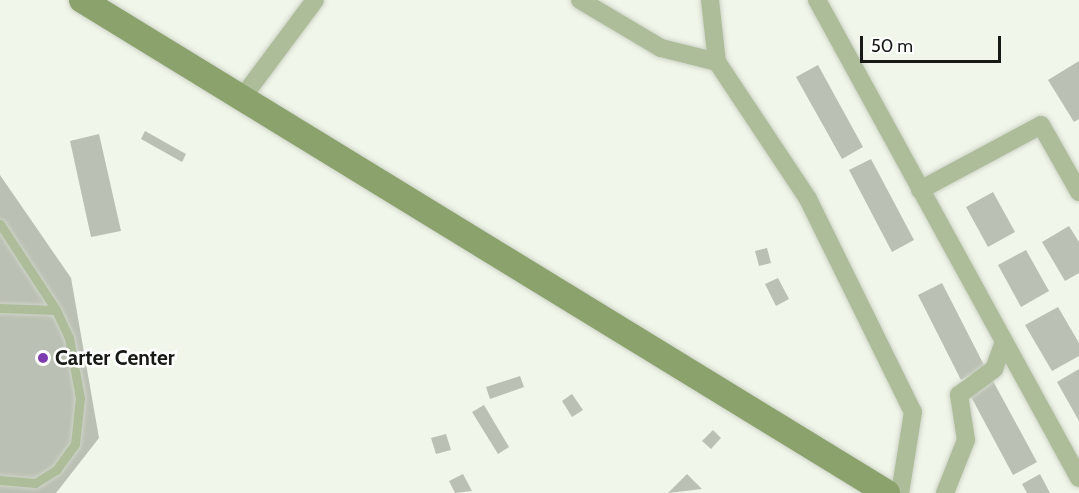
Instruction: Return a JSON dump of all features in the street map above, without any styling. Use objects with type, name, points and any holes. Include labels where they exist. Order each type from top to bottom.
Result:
[{"type":"main road","points":[[82,0],[887,493]]},
{"type":"street","points":[[242,98],[315,0]]},
{"type":"street","points":[[580,0],[661,48],[717,62]]},
{"type":"street","points":[[710,0],[717,62],[808,199],[913,411],[900,493]]},
{"type":"street","points":[[817,0],[1079,478]]},
{"type":"street","points":[[920,190],[1041,125],[1079,192]]},
{"type":"street","points":[[945,493],[966,440],[959,395],[994,369],[1004,342]]},
{"type":"lane","points":[[0,224],[56,310],[76,366],[80,398],[75,444],[56,470],[35,483],[0,480]]},
{"type":"lane","points":[[0,308],[56,310]]},
{"type":"building","points":[[1079,61],[1079,119],[1074,122],[1048,80]]},
{"type":"building","points":[[818,65],[863,147],[842,159],[796,77]]},
{"type":"building","points":[[145,131],[186,154],[182,162],[141,139]]},
{"type":"building","points":[[99,134],[121,231],[91,237],[70,141]]},
{"type":"building","points":[[871,159],[914,240],[892,252],[849,170]]},
{"type":"building","name":"Carter Center","points":[[0,175],[71,278],[99,438],[56,493],[0,493]]},
{"type":"building","points":[[993,192],[1015,232],[988,247],[966,207]]},
{"type":"building","points":[[1069,226],[1079,242],[1079,273],[1065,281],[1042,242]]},
{"type":"building","points":[[767,248],[771,263],[759,266],[755,251]]},
{"type":"building","points":[[1026,250],[1049,291],[1021,307],[998,265]]},
{"type":"building","points":[[778,278],[789,299],[776,306],[765,284]]},
{"type":"building","points":[[942,283],[985,367],[961,380],[918,295]]},
{"type":"building","points":[[1058,307],[1079,343],[1079,356],[1052,371],[1025,325]]},
{"type":"building","points":[[1079,369],[1079,421],[1057,382]]},
{"type":"building","points":[[520,376],[524,387],[490,399],[486,387]]},
{"type":"building","points":[[993,381],[1037,462],[1013,475],[969,393]]},
{"type":"building","points":[[572,394],[583,410],[572,417],[562,401]]},
{"type":"building","points":[[484,405],[509,447],[498,454],[472,412]]},
{"type":"building","points":[[713,430],[721,438],[711,449],[702,441]]},
{"type":"building","points":[[446,434],[451,450],[436,454],[431,438]]},
{"type":"building","points":[[463,474],[472,491],[455,493],[449,481]]},
{"type":"building","points":[[687,474],[702,489],[668,493]]},
{"type":"building","points":[[1040,474],[1050,493],[1027,493],[1022,484]]},
{"type":"place","name":"Carter Center","points":[[43,358]]}]
